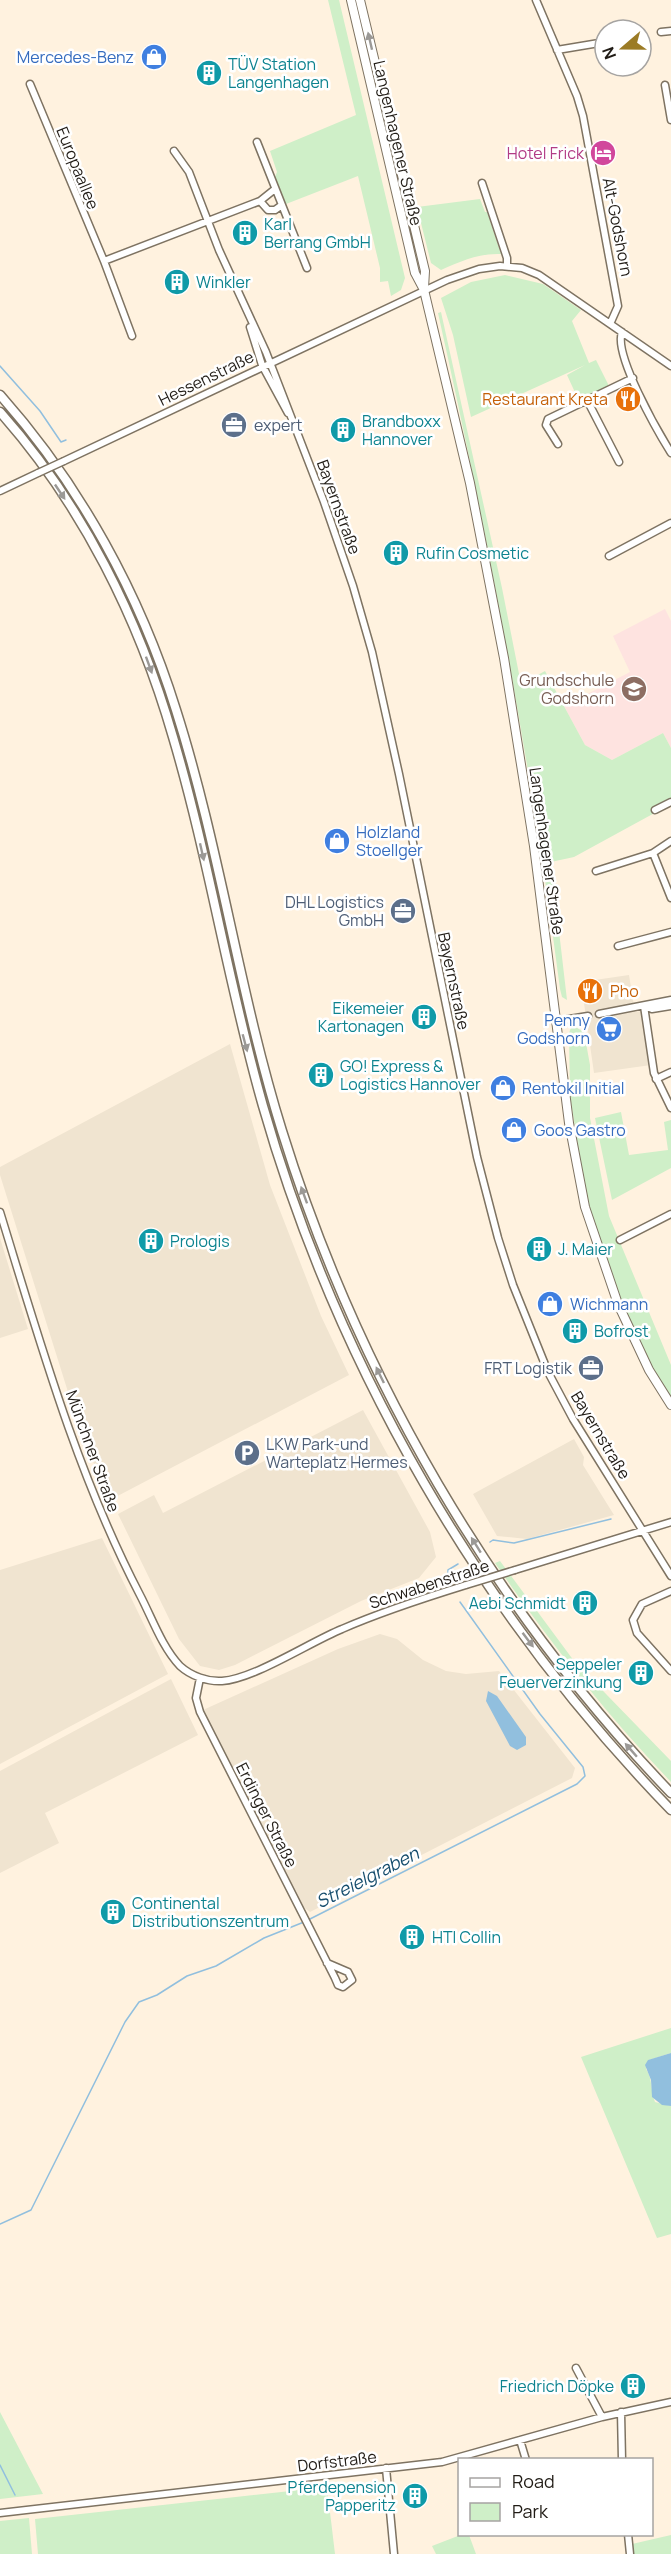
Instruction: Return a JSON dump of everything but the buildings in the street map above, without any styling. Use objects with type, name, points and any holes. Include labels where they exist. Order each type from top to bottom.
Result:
[{"type":"highway","points":[[0,395],[45,450],[99,532],[139,611],[157,653],[195,776],[254,1031],[282,1133],[324,1249],[364,1342],[423,1457],[501,1583],[581,1691],[671,1793]]},
{"type":"highway","points":[[0,412],[37,457],[89,537],[124,605],[146,657],[184,777],[243,1033],[263,1107],[313,1253],[375,1390],[429,1490],[512,1619],[572,1698],[671,1810]]},
{"type":"main road","name":"Langenhagener Straße","points":[[351,0],[415,273],[424,290]]},
{"type":"main road","name":"Langenhagener Straße","points":[[360,0],[424,271],[424,290],[471,483],[502,646],[534,846],[569,1123],[589,1219],[618,1304],[649,1370],[671,1405]]},
{"type":"street","name":"Alt-Godshorn","points":[[536,0],[577,96],[618,306],[610,324]]},
{"type":"street","points":[[662,32],[671,31]]},
{"type":"street","points":[[557,50],[593,44]]},
{"type":"street","name":"Europaallee","points":[[30,84],[104,261],[132,336]]},
{"type":"street","points":[[665,85],[671,120]]},
{"type":"street","points":[[257,142],[307,268]]},
{"type":"street","points":[[174,151],[189,171],[206,220],[270,362]]},
{"type":"street","points":[[482,183],[507,258],[507,266],[539,275],[671,366]]},
{"type":"street","points":[[104,261],[260,201],[275,189]]},
{"type":"street","points":[[260,201],[268,210],[275,210],[282,205]]},
{"type":"street","name":"Hessenstraße","points":[[0,491],[424,290],[479,268],[507,266]]},
{"type":"street","points":[[245,310],[262,366]]},
{"type":"street","points":[[622,332],[619,344],[647,414],[671,453]]},
{"type":"street","name":"Bayernstraße","points":[[270,362],[344,558],[372,652],[472,1137],[498,1238],[527,1323],[548,1372],[589,1445],[671,1576]]},
{"type":"street","name":"Bayernstraße","points":[[262,366],[290,415]]},
{"type":"street","points":[[558,444],[546,421],[633,378]]},
{"type":"street","points":[[587,400],[620,462]]},
{"type":"street","points":[[609,556],[671,523]]},
{"type":"street","points":[[655,810],[671,802]]},
{"type":"street","points":[[596,871],[653,853],[671,841]]},
{"type":"street","points":[[653,853],[671,898]]},
{"type":"street","points":[[618,946],[671,932]]},
{"type":"street","points":[[598,1014],[671,1000]]},
{"type":"street","points":[[644,1006],[652,1008],[671,1006]]},
{"type":"street","points":[[644,1006],[656,1079],[671,1108]]},
{"type":"street","points":[[557,1021],[588,1016]]},
{"type":"street","points":[[656,1079],[671,1072]]},
{"type":"street","name":"Münchner Straße","points":[[0,1212],[72,1440],[102,1517],[164,1642],[180,1666],[200,1678]]},
{"type":"street","points":[[621,1240],[671,1214]]},
{"type":"street","name":"Schwabenstraße","points":[[200,1678],[221,1681],[241,1677],[342,1629],[401,1606],[671,1522]]},
{"type":"street","points":[[671,1591],[642,1604],[633,1620],[637,1633],[671,1671]]},
{"type":"street","name":"Erdinger Straße","points":[[200,1678],[196,1705],[338,1985],[343,1987],[350,1984],[352,1980],[348,1972],[327,1963]]},
{"type":"street","points":[[576,2368],[602,2417]]},
{"type":"street","name":"Dorfstraße","points":[[0,2513],[442,2462],[621,2412],[671,2402]]},
{"type":"street","points":[[621,2412],[622,2458]]},
{"type":"street","points":[[520,2440],[525,2458]]},
{"type":"street","points":[[386,2468],[394,2554]]},
{"type":"street","points":[[628,2536],[630,2554]]},
{"type":"shaded area","name":"Grundschule Godshorn","points":[[665,609],[671,621],[671,748],[663,733],[612,760],[585,745],[564,706],[630,672],[613,636]]},
{"type":"shaded area","points":[[629,975],[635,1012],[643,1011],[651,1065],[594,1073],[581,982]]},
{"type":"shaded area","points":[[230,1044],[270,1185],[321,1316],[349,1375],[108,1501],[74,1411],[0,1175],[0,1167]]},
{"type":"shaded area","points":[[0,1238],[28,1329],[0,1338]]},
{"type":"shaded area","points":[[363,1410],[430,1532],[436,1557],[419,1578],[361,1601],[235,1665],[219,1670],[200,1666],[179,1639],[118,1514],[154,1495],[163,1513]]},
{"type":"shaded area","points":[[574,1439],[584,1457],[583,1465],[614,1515],[527,1539],[497,1536],[473,1494]]},
{"type":"shaded area","points":[[102,1538],[168,1674],[0,1764],[0,1570]]},
{"type":"shaded area","points":[[380,1634],[397,1639],[423,1660],[446,1671],[466,1674],[499,1671],[575,1768],[572,1778],[310,1912],[302,1906],[203,1710],[338,1649]]},
{"type":"shaded area","points":[[171,1679],[198,1735],[45,1813],[59,1843],[0,1873],[0,1771]]},
{"type":"green space","points":[[328,0],[339,0],[405,278],[401,290],[391,296],[388,281],[380,282],[380,268],[358,176],[286,204],[275,177],[277,172],[270,151],[356,115]]},
{"type":"green space","points":[[480,199],[487,212],[501,254],[478,256],[441,270],[431,263],[417,207]]},
{"type":"green space","points":[[505,275],[543,284],[581,310],[572,321],[589,363],[596,360],[609,386],[579,401],[567,375],[585,365],[471,417],[453,335],[441,298],[471,282]]},
{"type":"green space","points":[[441,312],[521,684],[545,671],[585,745],[612,760],[663,733],[671,748],[671,804],[574,857],[551,862],[567,1000],[562,997],[560,989],[522,734],[491,565],[438,313]]},
{"type":"green space","points":[[572,1025],[584,1032],[590,1065],[590,1118],[609,1216],[671,1365],[671,1400],[651,1369],[620,1303],[588,1208],[570,1096],[569,1033]]},
{"type":"green space","points":[[621,1112],[629,1155],[668,1150],[664,1122],[671,1120],[671,1168],[612,1200],[595,1118]]},
{"type":"green space","points":[[500,1561],[574,1661],[671,1761],[671,1782],[601,1703],[557,1648],[495,1563]]},
{"type":"green space","points":[[671,2028],[671,2053],[649,2060],[646,2069],[655,2102],[671,2106],[671,2234],[657,2238],[581,2057]]},
{"type":"green space","points":[[0,2412],[43,2494],[0,2499]]},
{"type":"green space","points":[[327,2487],[335,2554],[38,2554],[35,2519]]},
{"type":"green space","points":[[29,2518],[32,2554],[0,2554],[0,2521]]},
{"type":"green space","points":[[671,2535],[671,2554],[633,2554],[632,2544]]},
{"type":"green space","points":[[458,2536],[469,2536],[476,2554],[436,2554],[432,2546]]},
{"type":"water","points":[[488,1691],[497,1696],[526,1737],[526,1745],[517,1750],[510,1746],[486,1701]]},
{"type":"water","points":[[671,2053],[671,2106],[662,2105],[652,2097],[651,2080],[645,2065],[648,2060]]},
{"type":"waterway","points":[[0,366],[40,411],[61,442],[66,440]]},
{"type":"waterway","name":"Streielgraben","points":[[490,1542],[493,1540],[514,1543],[611,1519]]},
{"type":"waterway","name":"Streielgraben","points":[[448,1580],[448,1570],[458,1564]]},
{"type":"waterway","name":"Streielgraben","points":[[308,1920],[577,1784],[585,1776],[583,1767],[540,1714],[460,1602]]},
{"type":"waterway","name":"Streielgraben","points":[[0,2224],[31,2210],[125,2022],[139,2002],[157,1995],[187,1976],[216,1966],[264,1938],[304,1922]]},
{"type":"waterway","points":[[0,2465],[15,2495]]},
{"type":"place","name":"Mercedes-Benz","points":[[154,57]]},
{"type":"place","name":"TÜV Station Langenhagen","points":[[209,73]]},
{"type":"place","name":"Hotel Frick","points":[[603,153]]},
{"type":"place","name":"Karl Berrang GmbH","points":[[245,233]]},
{"type":"place","name":"Winkler","points":[[177,282]]},
{"type":"place","name":"Restaurant Kreta","points":[[628,399]]},
{"type":"place","name":"expert","points":[[234,425]]},
{"type":"place","name":"Brandboxx Hannover","points":[[343,430]]},
{"type":"place","name":"Rufin Cosmetic","points":[[396,553]]},
{"type":"place","name":"Grundschule Godshorn","points":[[634,689]]},
{"type":"place","name":"Holzland Stoellger","points":[[337,841]]},
{"type":"place","name":"DHL Logistics GmbH","points":[[403,911]]},
{"type":"place","name":"Pho","points":[[590,991]]},
{"type":"place","name":"Eikemeier Kartonagen","points":[[424,1017]]},
{"type":"place","name":"Penny Godshorn","points":[[609,1029]]},
{"type":"place","name":"GO! Express & Logistics Hannover","points":[[321,1075]]},
{"type":"place","name":"Rentokil Initial","points":[[503,1088]]},
{"type":"place","name":"Goos Gastro","points":[[514,1130]]},
{"type":"place","name":"Prologis","points":[[151,1241]]},
{"type":"place","name":"J. Maier","points":[[539,1249]]},
{"type":"place","name":"Wichmann","points":[[550,1304]]},
{"type":"place","name":"Bofrost","points":[[575,1331]]},
{"type":"place","name":"FRT Logistik","points":[[591,1368]]},
{"type":"place","name":"LKW Park-und Warteplatz Hermes","points":[[247,1453]]},
{"type":"place","name":"Aebi Schmidt","points":[[585,1603]]},
{"type":"place","name":"Seppeler Feuerverzinkung","points":[[641,1673]]},
{"type":"place","name":"Continental Distributionszentrum","points":[[113,1912]]},
{"type":"place","name":"HTI Collin","points":[[412,1937]]},
{"type":"place","name":"Friedrich Döpke","points":[[633,2386]]},
{"type":"place","name":"Pferdepension Papperitz","points":[[415,2496]]}]
